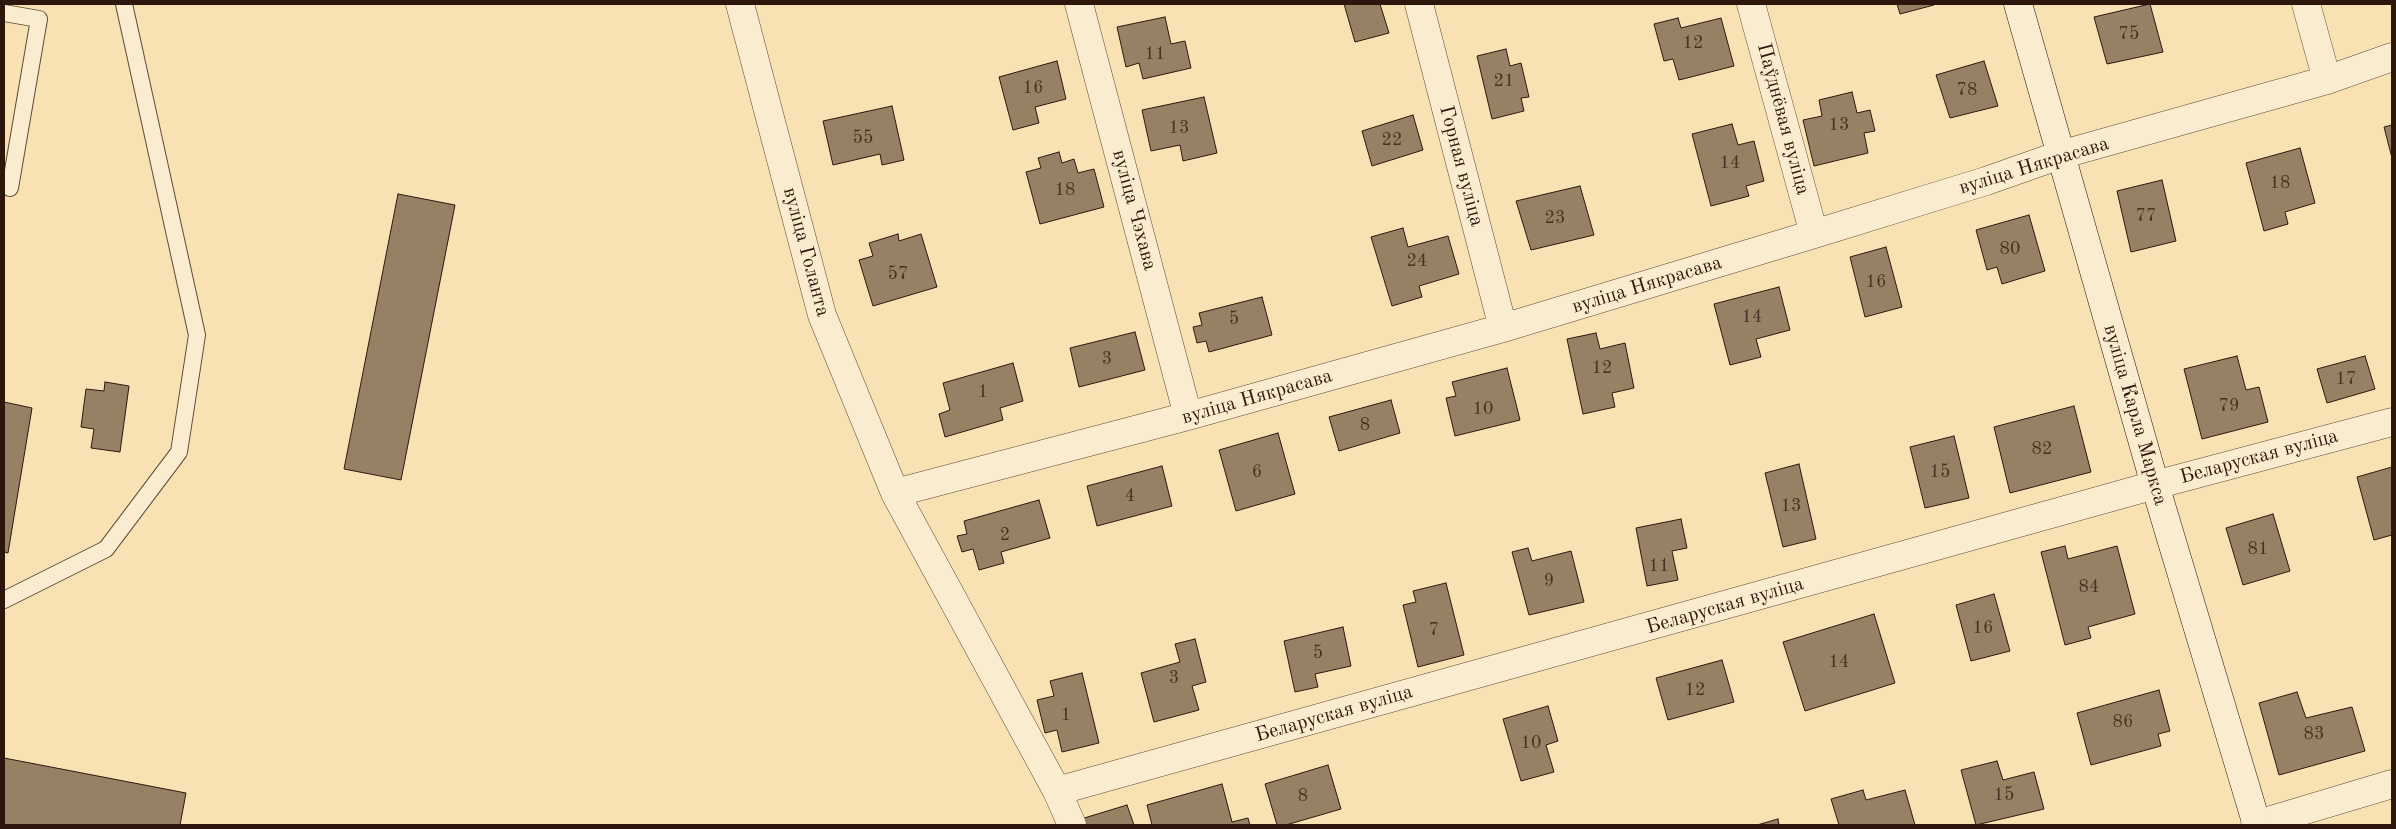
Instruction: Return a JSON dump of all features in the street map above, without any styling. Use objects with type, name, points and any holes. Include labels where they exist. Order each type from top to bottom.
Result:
[{"type":"street","name":"вуліца Голанта","points":[[740,4],[822,314],[895,493],[1057,791],[1072,825]]},
{"type":"street","name":"вуліца Чэхава","points":[[1079,4],[1188,416]]},
{"type":"street","name":"Горная вуліца","points":[[1418,4],[1503,328]]},
{"type":"street","name":"Паўднёвая вуліца","points":[[1751,4],[1814,234]]},
{"type":"street","name":"вуліца Карла Маркса","points":[[2018,4],[2154,485],[2256,825]]},
{"type":"street","points":[[2306,4],[2327,80]]},
{"type":"street","name":"вуліца Някрасава","points":[[895,493],[1188,416],[1503,328],[1986,181],[2060,155],[2327,80],[2392,57]]},
{"type":"street","name":"Беларуская вуліца","points":[[1057,791],[2154,485],[2392,422]]},
{"type":"street","points":[[2256,825],[2392,784]]},
{"type":"lane","points":[[4,600],[106,549],[179,452],[197,335],[124,4]]},
{"type":"lane","points":[[4,13],[39,20],[10,188]]},
{"type":"building","points":[[1344,4],[1380,4],[1389,33],[1355,42]]},
{"type":"building","points":[[1897,4],[1934,4],[1934,5],[1900,14]]},
{"type":"building","points":[[2150,4],[2163,52],[2107,64],[2094,17]]},
{"type":"building","points":[[1165,17],[1171,44],[1185,41],[1191,68],[1143,79],[1139,63],[1126,67],[1117,27]]},
{"type":"building","points":[[1678,18],[1681,28],[1721,18],[1734,66],[1679,80],[1673,59],[1664,61],[1654,24]]},
{"type":"building","points":[[1506,49],[1510,66],[1521,63],[1529,97],[1521,98],[1524,111],[1492,119],[1477,56]]},
{"type":"building","points":[[1057,61],[1066,99],[1035,107],[1039,123],[1013,130],[999,77]]},
{"type":"building","points":[[1984,61],[1998,106],[1950,118],[1936,75]]},
{"type":"building","points":[[1852,92],[1857,113],[1870,110],[1875,131],[1864,133],[1868,153],[1814,166],[1803,120],[1822,116],[1819,100]]},
{"type":"building","points":[[1204,97],[1217,153],[1183,161],[1180,145],[1151,151],[1142,110]]},
{"type":"building","points":[[892,106],[904,160],[882,165],[880,154],[833,165],[823,121]]},
{"type":"building","points":[[1413,115],[1423,150],[1372,166],[1362,131]]},
{"type":"building","points":[[1732,124],[1738,145],[1754,141],[1764,181],[1746,186],[1749,196],[1711,206],[1692,134]]},
{"type":"building","points":[[2392,125],[2392,158],[2384,127]]},
{"type":"building","points":[[2300,148],[2315,203],[2285,212],[2288,224],[2264,231],[2246,163]]},
{"type":"building","points":[[1059,152],[1062,163],[1074,159],[1078,173],[1094,169],[1104,207],[1040,224],[1026,172],[1041,168],[1038,158]]},
{"type":"building","points":[[2162,180],[2176,241],[2131,252],[2117,191]]},
{"type":"building","points":[[1580,186],[1594,235],[1531,250],[1516,201]]},
{"type":"building","points":[[398,194],[455,205],[401,480],[344,469]]},
{"type":"building","points":[[2029,215],[2045,271],[2002,284],[1997,267],[1987,270],[1976,230]]},
{"type":"building","points":[[1403,228],[1408,247],[1448,236],[1459,274],[1419,286],[1422,297],[1392,306],[1371,237]]},
{"type":"building","points":[[898,234],[899,241],[921,234],[937,287],[873,306],[859,260],[873,256],[869,243]]},
{"type":"building","points":[[1886,247],[1902,307],[1865,317],[1850,257]]},
{"type":"building","points":[[1779,287],[1790,330],[1756,339],[1761,357],[1730,365],[1714,304]]},
{"type":"building","points":[[1262,297],[1272,335],[1209,352],[1206,341],[1197,343],[1193,327],[1202,325],[1199,313]]},
{"type":"building","points":[[1135,332],[1145,370],[1079,387],[1070,348]]},
{"type":"building","points":[[1596,333],[1600,349],[1625,343],[1634,388],[1612,393],[1615,407],[1583,414],[1567,339]]},
{"type":"building","points":[[2237,356],[2246,390],[2259,387],[2268,422],[2202,439],[2184,369]]},
{"type":"building","points":[[2365,356],[2375,389],[2327,403],[2317,369]]},
{"type":"building","points":[[1013,363],[1023,401],[1000,408],[1003,420],[945,437],[939,414],[950,410],[943,383]]},
{"type":"building","points":[[1507,368],[1520,420],[1455,436],[1446,398],[1456,396],[1452,382]]},
{"type":"building","points":[[105,382],[129,386],[120,452],[91,448],[94,429],[81,427],[86,389],[104,391]]},
{"type":"building","points":[[1391,400],[1400,433],[1339,451],[1329,417]]},
{"type":"building","points":[[4,402],[32,408],[8,553],[4,552]]},
{"type":"building","points":[[2074,406],[2091,472],[2010,493],[1994,427]]},
{"type":"building","points":[[1278,433],[1295,494],[1236,511],[1219,450]]},
{"type":"building","points":[[1954,436],[1969,498],[1925,508],[1910,447]]},
{"type":"building","points":[[1799,464],[1816,539],[1783,547],[1765,473]]},
{"type":"building","points":[[1162,466],[1172,506],[1097,526],[1087,486]]},
{"type":"building","points":[[2392,467],[2392,535],[2374,540],[2357,477]]},
{"type":"building","points":[[1039,500],[1050,538],[1001,552],[1004,563],[979,570],[973,549],[962,552],[957,536],[967,534],[964,521]]},
{"type":"building","points":[[2273,514],[2290,571],[2243,585],[2226,528]]},
{"type":"building","points":[[1681,519],[1687,548],[1672,551],[1678,580],[1647,586],[1636,528]]},
{"type":"building","points":[[2065,546],[2068,559],[2117,546],[2135,614],[2088,627],[2091,638],[2065,645],[2041,552]]},
{"type":"building","points":[[1528,548],[1532,561],[1571,551],[1584,602],[1529,615],[1512,552]]},
{"type":"building","points":[[1446,583],[1464,655],[1418,667],[1403,605],[1416,602],[1413,591]]},
{"type":"building","points":[[1994,594],[2010,651],[1971,661],[1956,605]]},
{"type":"building","points":[[1874,614],[1895,683],[1805,711],[1783,642]]},
{"type":"building","points":[[1343,627],[1351,666],[1315,674],[1318,687],[1295,692],[1284,641]]},
{"type":"building","points":[[1195,639],[1206,682],[1192,686],[1199,710],[1154,722],[1141,673],[1180,662],[1175,644]]},
{"type":"building","points":[[1722,660],[1734,702],[1668,720],[1656,678]]},
{"type":"building","points":[[1082,673],[1099,743],[1062,752],[1057,730],[1045,733],[1037,700],[1054,696],[1050,681]]},
{"type":"building","points":[[2159,690],[2170,731],[2158,734],[2161,746],[2091,765],[2077,713]]},
{"type":"building","points":[[2297,692],[2306,718],[2352,707],[2365,751],[2279,775],[2259,703]]},
{"type":"building","points":[[1548,706],[1558,741],[1546,745],[1554,772],[1521,781],[1503,719]]},
{"type":"building","points":[[4,758],[186,793],[180,825],[4,825]]},
{"type":"building","points":[[1997,761],[2003,780],[2034,772],[2044,809],[1976,825],[1961,770]]},
{"type":"building","points":[[1328,765],[1341,809],[1286,825],[1277,825],[1265,784]]},
{"type":"building","points":[[1222,784],[1232,822],[1248,818],[1250,825],[1152,825],[1147,805]]},
{"type":"building","points":[[1863,790],[1866,800],[1905,790],[1915,825],[1839,825],[1831,799]]},
{"type":"building","points":[[1127,805],[1134,825],[1083,825],[1081,819]]},
{"type":"building","points":[[1778,819],[1779,825],[1757,825]]}]
